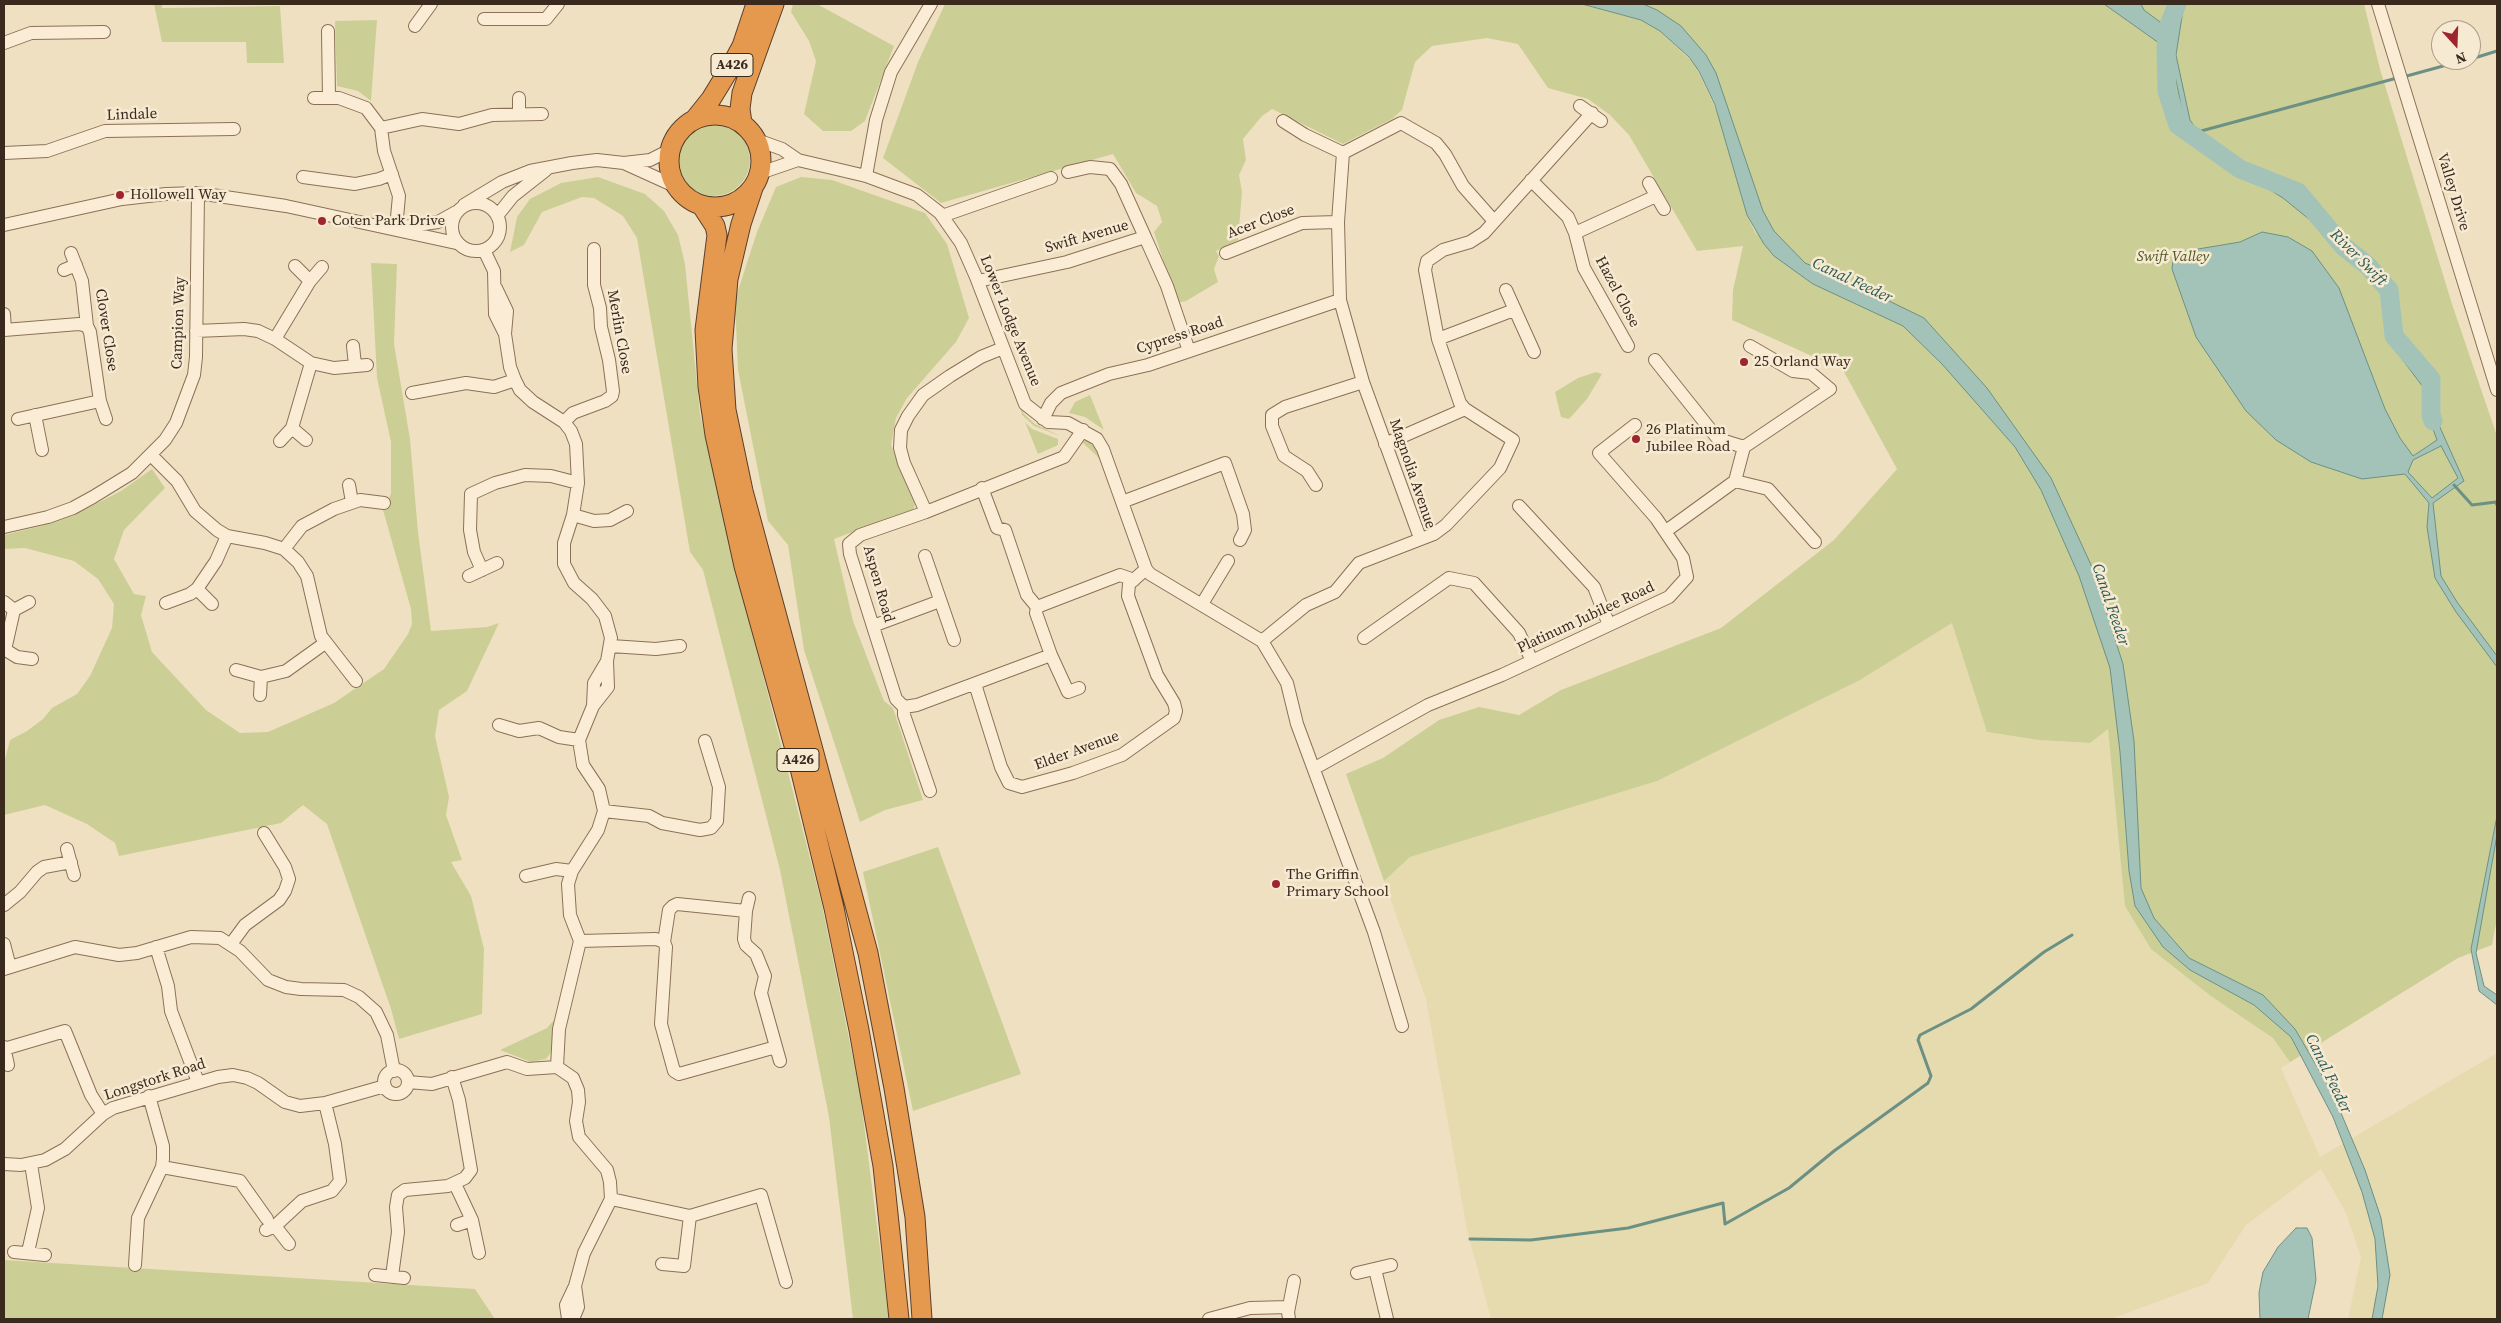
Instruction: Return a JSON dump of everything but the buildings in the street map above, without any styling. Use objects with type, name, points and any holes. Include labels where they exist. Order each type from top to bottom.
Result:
[{"type":"highway","name":"A426","points":[[695,119],[711,99],[742,46],[756,4]]},
{"type":"highway","name":"A426","points":[[742,123],[740,109],[742,93],[774,4]]},
{"type":"highway","points":[[719,114],[742,123],[756,140],[760,150],[756,181],[743,198],[730,205],[717,207],[702,206],[688,198],[676,187],[668,163],[670,150],[679,132],[695,119],[719,114]]},
{"type":"highway","name":"A426","points":[[756,181],[741,224],[728,279],[722,349],[726,410],[743,491],[868,953],[894,1088],[915,1217],[922,1319]]},
{"type":"highway","name":"A426","points":[[702,206],[717,235],[705,330],[708,386],[715,435],[744,566],[798,760],[834,908],[859,1030],[883,1166],[899,1319]]},
{"type":"street","points":[[415,26],[431,4]]},
{"type":"street","points":[[484,18],[546,19],[558,4]]},
{"type":"street","points":[[866,176],[876,120],[891,72],[931,4]]},
{"type":"street","name":"Valley Drive","points":[[2378,4],[2497,390]]},
{"type":"street","points":[[328,31],[329,98]]},
{"type":"street","points":[[4,43],[31,33],[104,32]]},
{"type":"street","points":[[314,98],[339,98],[366,108],[381,128],[384,152],[399,196],[396,228]]},
{"type":"street","points":[[519,98],[519,114]]},
{"type":"street","points":[[1420,538],[1434,534],[1446,525],[1484,487],[1500,468],[1512,440],[1465,409],[1460,403],[1438,339],[1425,270],[1427,261],[1443,250],[1470,242],[1484,233],[1532,180],[1596,117],[1580,106]]},
{"type":"street","points":[[381,128],[422,119],[459,124],[492,115],[542,114]]},
{"type":"street","points":[[1283,121],[1305,135],[1343,153],[1401,123],[1436,143],[1445,154],[1463,186],[1494,220]]},
{"type":"street","name":"Lindale","points":[[4,153],[47,151],[104,131],[234,129]]},
{"type":"street","name":"Lower Lodge Avenue","points":[[756,140],[782,148],[798,160],[866,176],[917,195],[942,216],[961,243],[978,281],[1025,404],[1043,419]]},
{"type":"street","points":[[396,228],[438,222],[502,182],[530,171],[572,162],[597,160],[624,163],[650,160],[670,150]]},
{"type":"street","name":"Magnolia Avenue","points":[[1262,641],[1306,605],[1334,592],[1359,563],[1420,538],[1363,382],[1340,300],[1338,222],[1343,153]]},
{"type":"street","points":[[756,181],[798,160]]},
{"type":"street","points":[[624,163],[676,187]]},
{"type":"street","points":[[1068,172],[1090,168],[1110,168],[1121,184],[1145,237]]},
{"type":"street","points":[[497,216],[513,196],[546,169]]},
{"type":"street","points":[[303,177],[355,184],[392,174]]},
{"type":"street","points":[[942,216],[1051,178]]},
{"type":"street","name":"Hazel Close","points":[[1532,180],[1568,217],[1575,234],[1584,268],[1628,346]]},
{"type":"street","points":[[1649,183],[1664,208]]},
{"type":"street","points":[[4,226],[136,197],[198,193],[286,206],[396,228],[456,243],[466,250],[484,250],[495,242],[500,229],[497,216],[492,208],[474,203],[460,208],[451,222],[451,233],[456,243]]},
{"type":"street","name":"Campion Way","points":[[4,527],[48,517],[73,508],[132,473],[166,440],[186,402],[194,375],[198,193]]},
{"type":"street","points":[[1575,234],[1656,196]]},
{"type":"street","name":"Acer Close","points":[[1226,253],[1302,223],[1338,222]]},
{"type":"street","name":"Swift Avenue","points":[[978,281],[1067,262],[1145,237],[1167,286],[1189,351]]},
{"type":"street","name":"Merlin Close","points":[[564,422],[573,414],[605,401],[612,396],[613,391],[609,360],[601,327],[600,308],[594,285],[594,249]]},
{"type":"street","points":[[484,250],[494,272],[496,288],[495,314],[505,334],[510,367],[515,380],[520,390],[532,402],[564,422],[576,444],[578,484],[573,515],[564,544],[564,564],[574,583],[592,599],[605,616],[609,626],[611,646],[607,660],[608,687],[593,706],[580,740],[583,765],[599,789],[604,811],[598,830],[572,871],[568,884],[568,905],[580,941],[559,1029],[557,1067]]},
{"type":"street","name":"Clover Close","points":[[70,263],[82,281],[87,326],[90,332],[100,401],[106,419]]},
{"type":"street","points":[[295,266],[310,280]]},
{"type":"street","points":[[275,339],[310,280],[322,267]]},
{"type":"street","points":[[1506,290],[1534,352]]},
{"type":"street","name":"Cypress Road","points":[[1043,419],[1051,403],[1060,393],[1108,374],[1148,365],[1340,300]]},
{"type":"street","points":[[1438,339],[1514,310]]},
{"type":"street","points":[[4,314],[4,330],[80,324],[87,326]]},
{"type":"street","points":[[196,331],[244,329],[258,332],[275,339],[311,363],[334,368],[361,365],[353,346]]},
{"type":"street","points":[[1666,531],[1735,481],[1744,447],[1830,389],[1812,373],[1793,371],[1750,346]]},
{"type":"street","points":[[926,512],[904,463],[900,448],[902,430],[908,416],[923,396],[950,376],[981,357],[1003,348]]},
{"type":"street","points":[[1655,360],[1718,440],[1744,447]]},
{"type":"street","points":[[280,442],[292,428],[311,363]]},
{"type":"street","points":[[412,393],[466,383],[494,387],[515,380]]},
{"type":"street","points":[[1316,485],[1307,472],[1284,456],[1272,426],[1272,416],[1285,407],[1363,382]]},
{"type":"street","points":[[18,419],[100,401]]},
{"type":"street","points":[[1385,444],[1465,409]]},
{"type":"street","points":[[35,415],[42,450]]},
{"type":"street","points":[[1043,419],[1048,422],[1068,423],[1098,439],[1146,569],[1150,574],[1262,641],[1287,683],[1297,724],[1359,888],[1402,1026]]},
{"type":"street","name":"Platinum Jubilee Road","points":[[1314,768],[1428,705],[1532,661],[1669,597],[1687,577],[1682,558],[1666,531],[1599,453],[1635,426]]},
{"type":"street","points":[[292,428],[306,440]]},
{"type":"street","name":"Aspen Road","points":[[930,792],[904,715],[904,707],[896,699],[850,554],[849,544],[860,535],[926,512],[982,488],[1064,457],[1083,430]]},
{"type":"street","points":[[151,455],[177,481],[195,511],[227,536],[265,543],[284,549],[298,562],[307,576],[317,628],[325,643],[356,682]]},
{"type":"street","points":[[1122,502],[1225,463],[1243,514],[1245,530],[1240,540]]},
{"type":"street","points":[[482,570],[474,552],[470,530],[472,494],[495,483],[525,475],[551,476],[578,484]]},
{"type":"street","points":[[1735,481],[1768,489],[1815,542]]},
{"type":"street","points":[[349,485],[352,502]]},
{"type":"street","points":[[982,488],[997,528],[1005,530],[1027,595],[1037,607],[1036,613],[1051,655],[1068,692],[1079,688]]},
{"type":"street","points":[[284,549],[302,526],[352,502],[384,503]]},
{"type":"street","points":[[1519,506],[1594,587],[1609,625]]},
{"type":"street","points":[[573,515],[594,521],[610,520],[627,511]]},
{"type":"street","points":[[166,603],[190,594],[197,589],[216,561],[227,536]]},
{"type":"street","points":[[925,556],[954,640]]},
{"type":"street","points":[[1202,604],[1228,561]]},
{"type":"street","points":[[469,576],[497,563]]},
{"type":"street","points":[[1037,607],[1120,575],[1134,580],[1146,569]]},
{"type":"street","points":[[1364,638],[1449,578],[1474,583],[1519,633],[1532,661]]},
{"type":"street","name":"Elder Avenue","points":[[975,684],[1001,766],[1010,782],[1022,786],[1073,773],[1122,755],[1174,718],[1176,711],[1174,703],[1157,675],[1130,602],[1129,584],[1134,580]]},
{"type":"street","points":[[197,589],[212,604]]},
{"type":"street","points":[[874,626],[940,601]]},
{"type":"street","points":[[4,602],[14,610]]},
{"type":"street","points":[[29,602],[14,610],[5,649],[18,656],[32,660]]},
{"type":"street","points":[[236,670],[261,677],[286,671],[325,643]]},
{"type":"street","points":[[611,646],[656,648],[680,646]]},
{"type":"street","points":[[904,707],[917,705],[1051,655]]},
{"type":"street","points":[[260,695],[261,677]]},
{"type":"street","points":[[499,725],[519,731],[539,728],[558,737],[580,740]]},
{"type":"street","points":[[604,811],[650,816],[662,823],[700,830],[711,828],[717,822],[719,787],[705,741]]},
{"type":"street","points":[[232,944],[245,925],[279,900],[285,891],[289,879],[285,867],[264,833]]},
{"type":"street","points":[[67,849],[74,876]]},
{"type":"street","points":[[4,906],[44,867],[71,862]]},
{"type":"street","points":[[526,876],[556,869],[572,871]]},
{"type":"street","points":[[749,898],[744,939],[746,945],[756,954],[764,976],[760,993],[780,1061]]},
{"type":"street","points":[[746,911],[678,904],[669,910],[664,942],[666,947],[662,1024],[674,1071],[679,1074],[776,1047]]},
{"type":"street","points":[[4,944],[7,968],[75,947],[119,955],[137,954],[191,937],[206,936],[220,938],[232,944],[268,980],[286,987],[344,990],[359,996],[376,1012],[387,1034],[394,1071]]},
{"type":"street","points":[[580,941],[656,939],[664,942]]},
{"type":"street","points":[[156,947],[168,986],[171,1011],[198,1082]]},
{"type":"street","points":[[8,1065],[4,1048],[65,1031],[90,1095],[103,1114]]},
{"type":"street","points":[[408,1082],[432,1084],[498,1063],[507,1062],[527,1069],[557,1067],[570,1074],[574,1080],[579,1102],[576,1121],[579,1137],[607,1170],[611,1199],[584,1253],[575,1286],[566,1306],[568,1319]]},
{"type":"street","points":[[394,1071],[404,1073],[408,1082],[406,1089],[400,1093],[390,1092],[385,1086],[387,1075],[394,1071]]},
{"type":"street","name":"Longstork Road","points":[[4,1164],[31,1164],[45,1160],[65,1149],[103,1114],[113,1108],[198,1082],[233,1075],[258,1083],[285,1102],[300,1106],[325,1103],[385,1086]]},
{"type":"street","points":[[375,1275],[398,1277],[396,1207],[398,1195],[405,1190],[455,1184],[468,1174],[472,1166],[459,1100],[452,1077]]},
{"type":"street","points":[[135,1266],[138,1218],[162,1167],[163,1146],[149,1096]]},
{"type":"street","points":[[270,1225],[302,1201],[332,1191],[340,1181],[336,1144],[325,1103]]},
{"type":"street","points":[[28,1252],[38,1208],[31,1164]]},
{"type":"street","points":[[162,1167],[240,1181],[270,1225],[290,1244]]},
{"type":"street","points":[[455,1184],[472,1220],[479,1253]]},
{"type":"street","points":[[611,1199],[690,1216],[761,1195],[786,1282]]},
{"type":"street","points":[[662,1264],[684,1266],[690,1216]]},
{"type":"street","points":[[457,1225],[472,1220]]},
{"type":"street","points":[[14,1252],[46,1255]]},
{"type":"street","points":[[1357,1273],[1391,1265]]},
{"type":"street","points":[[1375,1269],[1387,1319]]},
{"type":"street","points":[[1210,1319],[1250,1308],[1289,1313],[1294,1281]]},
{"type":"street","points":[[573,1319],[578,1307],[575,1286]]},
{"type":"shaded area","points":[[1953,622],[1987,732],[2039,740],[2090,743],[2125,713],[2458,958],[2281,1068],[2320,1157],[2497,1053],[2497,1319],[2348,1319],[2361,1257],[2346,1213],[2321,1169],[2246,1225],[2208,1283],[2111,1319],[1491,1319],[1467,1230],[1426,999],[1384,881],[1410,857],[1657,781],[1860,680]]},
{"type":"green space","points":[[154,4],[162,4],[162,8],[280,6],[284,63],[247,63],[246,42],[162,42]]},
{"type":"green space","points":[[793,4],[817,4],[894,46],[865,121],[851,131],[823,131],[804,114],[816,61],[809,41],[791,12]]},
{"type":"green space","name":"Swift Valley","points":[[945,4],[1582,4],[1641,20],[1660,31],[1695,64],[1719,116],[1747,215],[1757,236],[1720,103],[1685,42],[1619,4],[2364,4],[2380,69],[2452,304],[2497,436],[2497,918],[2492,945],[2458,958],[2290,1062],[2273,1038],[2211,996],[2151,949],[2125,906],[2108,729],[2090,743],[2039,740],[1987,732],[1952,623],[1860,680],[1657,781],[1410,857],[1384,881],[1346,774],[1383,758],[1439,720],[1479,707],[1519,715],[1561,690],[1721,628],[1834,540],[1897,469],[1843,370],[1732,320],[1733,290],[1743,246],[1697,251],[1629,135],[1610,115],[1588,99],[1548,88],[1518,44],[1487,38],[1432,46],[1415,62],[1402,110],[1392,119],[1343,144],[1272,109],[1262,116],[1243,139],[1246,160],[1239,175],[1242,192],[1238,240],[1216,251],[1219,256],[1214,269],[1218,282],[1186,301],[1177,303],[1154,232],[1162,222],[1157,206],[1136,193],[1113,154],[941,203],[883,158],[918,62]]},
{"type":"green space","points":[[377,20],[371,101],[358,91],[337,86],[335,21]]},
{"type":"green space","points":[[721,124],[740,134],[748,146],[750,160],[748,174],[740,186],[728,194],[707,196],[688,186],[680,174],[678,153],[688,134],[700,126]]},
{"type":"green space","points":[[598,177],[645,194],[664,211],[678,235],[685,264],[700,414],[730,546],[822,905],[860,1093],[889,1319],[853,1319],[829,1117],[780,870],[703,570],[690,552],[637,238],[623,216],[594,198],[582,197],[542,212],[524,245],[510,252],[517,217],[530,199],[561,183]]},
{"type":"green space","points":[[801,177],[832,180],[925,213],[947,244],[969,318],[956,342],[907,398],[896,418],[891,445],[915,502],[914,509],[834,539],[853,621],[884,701],[893,708],[923,800],[885,810],[860,822],[804,650],[788,545],[768,521],[738,370],[735,300],[757,232],[776,187]]},
{"type":"green space","points":[[371,263],[397,264],[394,344],[410,439],[418,532],[431,631],[487,627],[499,623],[467,691],[439,710],[435,736],[449,797],[446,815],[462,860],[451,862],[471,896],[484,949],[482,1014],[399,1039],[391,1009],[327,824],[303,805],[281,823],[119,856],[115,843],[87,824],[45,805],[4,815],[4,763],[10,740],[27,731],[43,719],[52,708],[77,694],[90,676],[112,628],[114,604],[98,579],[74,561],[25,548],[4,549],[4,535],[41,526],[86,509],[121,491],[152,469],[165,488],[124,530],[114,559],[134,594],[146,596],[141,615],[152,652],[206,710],[240,733],[268,732],[334,703],[384,669],[408,634],[412,624],[411,609],[383,510],[391,494],[391,442],[377,378]]},
{"type":"green space","points":[[1596,372],[1602,374],[1587,399],[1569,419],[1561,417],[1555,392],[1578,378]]},
{"type":"green space","points":[[1090,395],[1104,430],[1085,417],[1069,413],[1075,402]]},
{"type":"green space","points":[[1020,406],[1024,414],[1035,424],[1060,436],[1034,426],[1022,415]]},
{"type":"green space","points":[[1025,422],[1032,429],[1058,439],[1058,445],[1038,454]]},
{"type":"green space","points":[[1086,440],[1095,447],[1102,461],[1082,442]]},
{"type":"green space","points":[[938,847],[1021,1074],[913,1111],[863,872]]},
{"type":"green space","points":[[554,1020],[551,1052],[546,1059],[531,1062],[500,1050],[547,1028]]},
{"type":"green space","points":[[4,1260],[475,1289],[495,1319],[4,1319]]},
{"type":"water","points":[[1582,4],[1643,4],[1657,10],[1681,26],[1706,55],[1716,73],[1763,211],[1774,231],[1805,263],[1844,279],[1924,318],[1987,388],[2051,478],[2092,567],[2123,664],[2134,741],[2141,888],[2154,918],[2189,958],[2263,995],[2295,1029],[2333,1094],[2365,1170],[2381,1218],[2390,1275],[2382,1319],[2372,1319],[2378,1286],[2375,1239],[2362,1192],[2333,1117],[2291,1037],[2254,1005],[2190,970],[2163,947],[2135,906],[2129,871],[2120,752],[2110,668],[2079,576],[2041,490],[2015,447],[1942,364],[1903,326],[1813,284],[1774,256],[1764,244],[1747,215],[1715,105],[1699,71],[1689,57],[1660,31],[1641,20]]},
{"type":"water","points":[[2104,4],[2141,4],[2144,10],[2168,28],[2166,48]]},
{"type":"water","points":[[2179,4],[2184,4],[2176,55],[2190,120],[2203,138],[2231,159],[2287,194],[2321,221],[2392,296],[2395,342],[2429,379],[2434,414],[2464,481],[2433,503],[2441,576],[2457,602],[2497,656],[2497,667],[2456,612],[2435,578],[2427,527],[2429,503],[2405,474],[2362,479],[2311,462],[2276,440],[2246,411],[2196,337],[2172,269],[2174,253],[2240,242],[2262,232],[2288,237],[2312,251],[2339,288],[2385,409],[2400,438],[2413,456],[2437,440],[2430,421],[2423,387],[2390,343],[2388,303],[2379,286],[2315,224],[2283,198],[2205,150],[2185,125],[2171,56]],"holes":[[[2441,446],[2458,478],[2432,498],[2408,472],[2413,460]]]},
{"type":"water","points":[[2497,816],[2497,835],[2476,953],[2484,986],[2497,995],[2497,1005],[2479,991],[2471,949]]},
{"type":"water","points":[[2296,1228],[2307,1228],[2312,1238],[2316,1280],[2308,1319],[2260,1319],[2259,1293],[2263,1272],[2278,1247]]},
{"type":"waterway","name":"River Swift","points":[[2177,4],[2168,28],[2166,48],[2167,91],[2178,125],[2240,169],[2298,192],[2343,246],[2368,266],[2389,290],[2394,336],[2431,379],[2431,415],[2433,421]]},
{"type":"waterway","points":[[2481,56],[2497,51]]},
{"type":"waterway","points":[[2403,77],[2431,69]]},
{"type":"waterway","points":[[2190,134],[2397,78]]},
{"type":"waterway","points":[[2454,485],[2472,505],[2496,502],[2497,505]]},
{"type":"waterway","points":[[1470,1239],[1531,1240],[1628,1228],[1723,1203],[1725,1224],[1789,1188],[1834,1151],[1928,1083],[1931,1076],[1918,1040],[1920,1035],[1971,1009],[2044,952],[2072,935]]},
{"type":"place","name":"Hollowell Way","points":[[120,195]]},
{"type":"place","name":"Coten Park Drive","points":[[322,221]]},
{"type":"place","name":"25 Orland Way","points":[[1744,362]]},
{"type":"place","name":"26 Platinum Jubilee Road","points":[[1636,439]]},
{"type":"place","name":"The Griffin Primary School","points":[[1276,884]]},
{"type":"water label","name":"Canal Feeder","points":[[1852,281]]},
{"type":"water label","name":"Canal Feeder","points":[[2110,605]]},
{"type":"water label","name":"Canal Feeder","points":[[2328,1074]]}]
